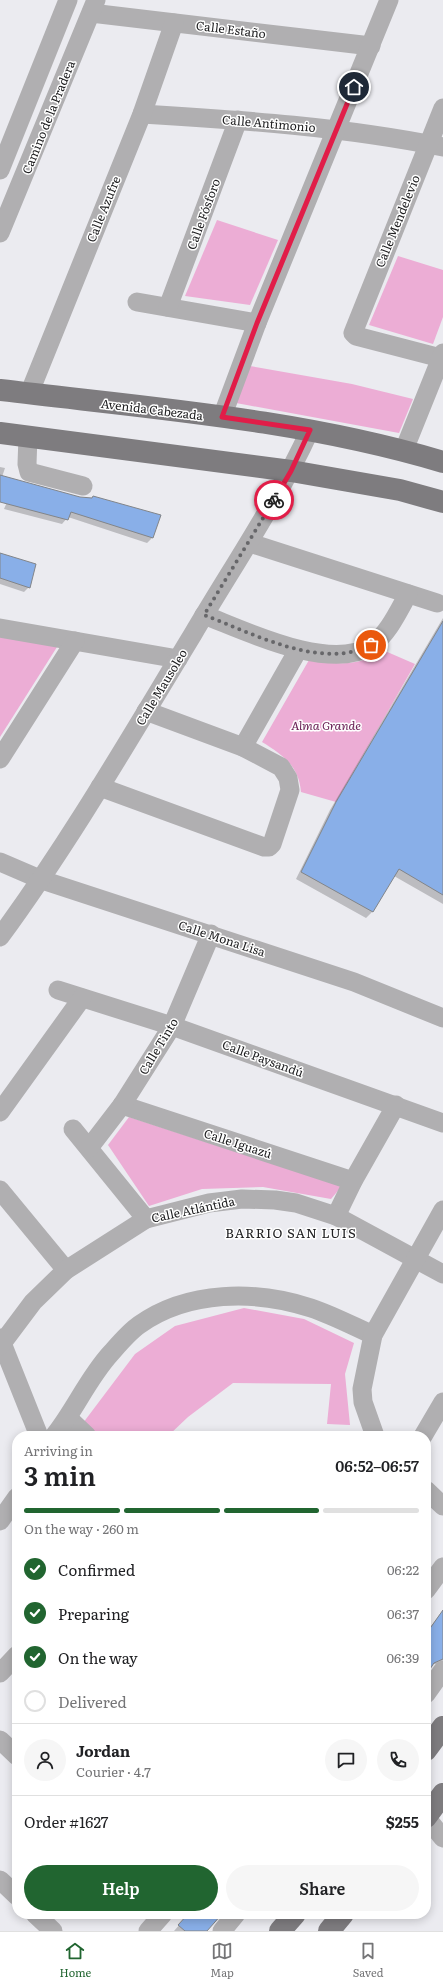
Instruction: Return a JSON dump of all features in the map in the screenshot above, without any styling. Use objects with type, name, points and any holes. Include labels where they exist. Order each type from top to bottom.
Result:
[{"type":"main road","name":"Avenida Cabezada","points":[[0,390],[222,417],[310,430],[404,450],[443,462]]},
{"type":"main road","points":[[0,433],[291,471],[400,490],[443,502]]},
{"type":"main road","points":[[431,1810],[443,1794]]},
{"type":"main road","points":[[280,1931],[291,1919]]},
{"type":"main road","points":[[329,1931],[339,1919]]},
{"type":"street","name":"Camino de la Pradera","points":[[0,170],[68,0]]},
{"type":"street","points":[[222,417],[257,323],[389,0]]},
{"type":"street","name":"Camino de la Pradera","points":[[0,233],[93,7]]},
{"type":"street","name":"Calle Estaño","points":[[93,7],[174,22],[370,46]]},
{"type":"street","name":"Calle Azufre","points":[[29,394],[142,114],[174,22]]},
{"type":"street","name":"Calle Mendelevio","points":[[442,355],[353,335],[436,146],[443,108]]},
{"type":"street","name":"Calle Antimonio","points":[[142,114],[238,120],[337,129],[436,146]]},
{"type":"street","name":"Calle Fósforo","points":[[168,307],[238,120]]},
{"type":"street","points":[[137,302],[257,323]]},
{"type":"street","points":[[404,450],[442,355]]},
{"type":"street","name":"Calle Mausoleo","points":[[0,936],[42,880],[204,615],[250,543],[291,471],[310,430]]},
{"type":"street","points":[[28,436],[27,464],[29,472],[84,486]]},
{"type":"street","points":[[250,543],[437,603]]},
{"type":"street","points":[[204,615],[298,650],[344,654],[360,651],[371,645],[382,635],[408,594]]},
{"type":"street","points":[[0,628],[178,659]]},
{"type":"street","points":[[1,756],[75,641]]},
{"type":"street","points":[[243,747],[298,650]]},
{"type":"street","points":[[100,787],[269,847],[272,844],[289,797],[290,790],[288,778],[281,767],[243,747],[146,711]]},
{"type":"street","name":"Calle Mona Lisa","points":[[0,862],[42,880],[354,982],[443,1018]]},
{"type":"street","name":"Calle Tinto","points":[[90,1148],[122,1105],[172,1026],[211,934]]},
{"type":"street","name":"Calle Paysandú","points":[[58,990],[172,1026],[443,1123]]},
{"type":"street","points":[[0,1112],[82,998]]},
{"type":"street","name":"Calle Iguazú","points":[[122,1105],[353,1181]]},
{"type":"street","points":[[336,1216],[353,1181],[396,1105]]},
{"type":"street","points":[[73,1128],[146,1219]]},
{"type":"street","points":[[0,1190],[66,1270]]},
{"type":"street","name":"Calle Atlántida","points":[[1,1342],[33,1302],[66,1270],[146,1219],[209,1203],[242,1199],[275,1200],[296,1203],[336,1216],[443,1274]]},
{"type":"street","points":[[373,1431],[363,1402],[362,1389],[373,1335],[443,1210]]},
{"type":"street","points":[[58,1431],[68,1418],[91,1379],[110,1354],[138,1325],[176,1305],[222,1296],[260,1297],[311,1308],[373,1335]]},
{"type":"street","points":[[1,1342],[37,1431]]},
{"type":"street","points":[[426,1431],[443,1402]]},
{"type":"street","points":[[68,1418],[81,1431]]},
{"type":"street","points":[[431,1495],[443,1506]]},
{"type":"street","points":[[0,1521],[12,1508]]},
{"type":"street","points":[[431,1583],[443,1567]]},
{"type":"street","points":[[0,1674],[12,1661]]},
{"type":"street","points":[[433,1693],[443,1670]]},
{"type":"street","points":[[0,1740],[12,1751]]},
{"type":"street","points":[[431,1823],[443,1838]]},
{"type":"street","points":[[0,1880],[12,1891]]},
{"type":"street","points":[[40,1919],[53,1931]]},
{"type":"street","points":[[148,1931],[159,1919]]},
{"type":"street","points":[[222,1931],[232,1919]]},
{"type":"green space","points":[[217,220],[278,240],[250,305],[185,296]]},
{"type":"green space","points":[[398,256],[443,270],[443,317],[433,344],[369,325]]},
{"type":"green space","points":[[250,366],[352,384],[413,399],[399,433],[236,403]]},
{"type":"green space","points":[[0,636],[57,647],[0,737]]},
{"type":"green space","name":"Alma Grande","points":[[385,651],[415,664],[336,802],[301,792],[297,775],[289,762],[262,742],[309,660],[330,663],[348,663],[365,660]]},
{"type":"green space","points":[[129,1117],[342,1186],[331,1199],[263,1187],[202,1189],[149,1206],[108,1145]]},
{"type":"green space","points":[[244,1308],[304,1319],[354,1343],[345,1374],[350,1425],[327,1424],[331,1384],[233,1383],[188,1417],[173,1431],[92,1431],[83,1423],[135,1354],[175,1326]]},
{"type":"building","points":[[0,475],[80,497],[92,498],[93,496],[161,515],[153,538],[71,512],[68,520],[0,502]]},
{"type":"building","points":[[0,553],[36,564],[30,588],[0,578]]},
{"type":"building","points":[[443,621],[443,895],[399,869],[373,912],[301,872],[336,802]]},
{"type":"building","points":[[443,1610],[443,1659],[434,1663],[431,1668],[431,1627]]},
{"type":"building","points":[[183,1919],[218,1919],[207,1931],[185,1931],[178,1925]]},
{"type":"way so far","points":[[274,500],[250,543],[204,615],[298,650],[329,654],[344,654],[360,651],[371,645]]},
{"type":"district","name":"BARRIO SAN LUIS","points":[[291,1232]]},
{"type":"route","points":[[274,500],[291,471],[310,430],[222,417],[257,323],[354,87]]}]
